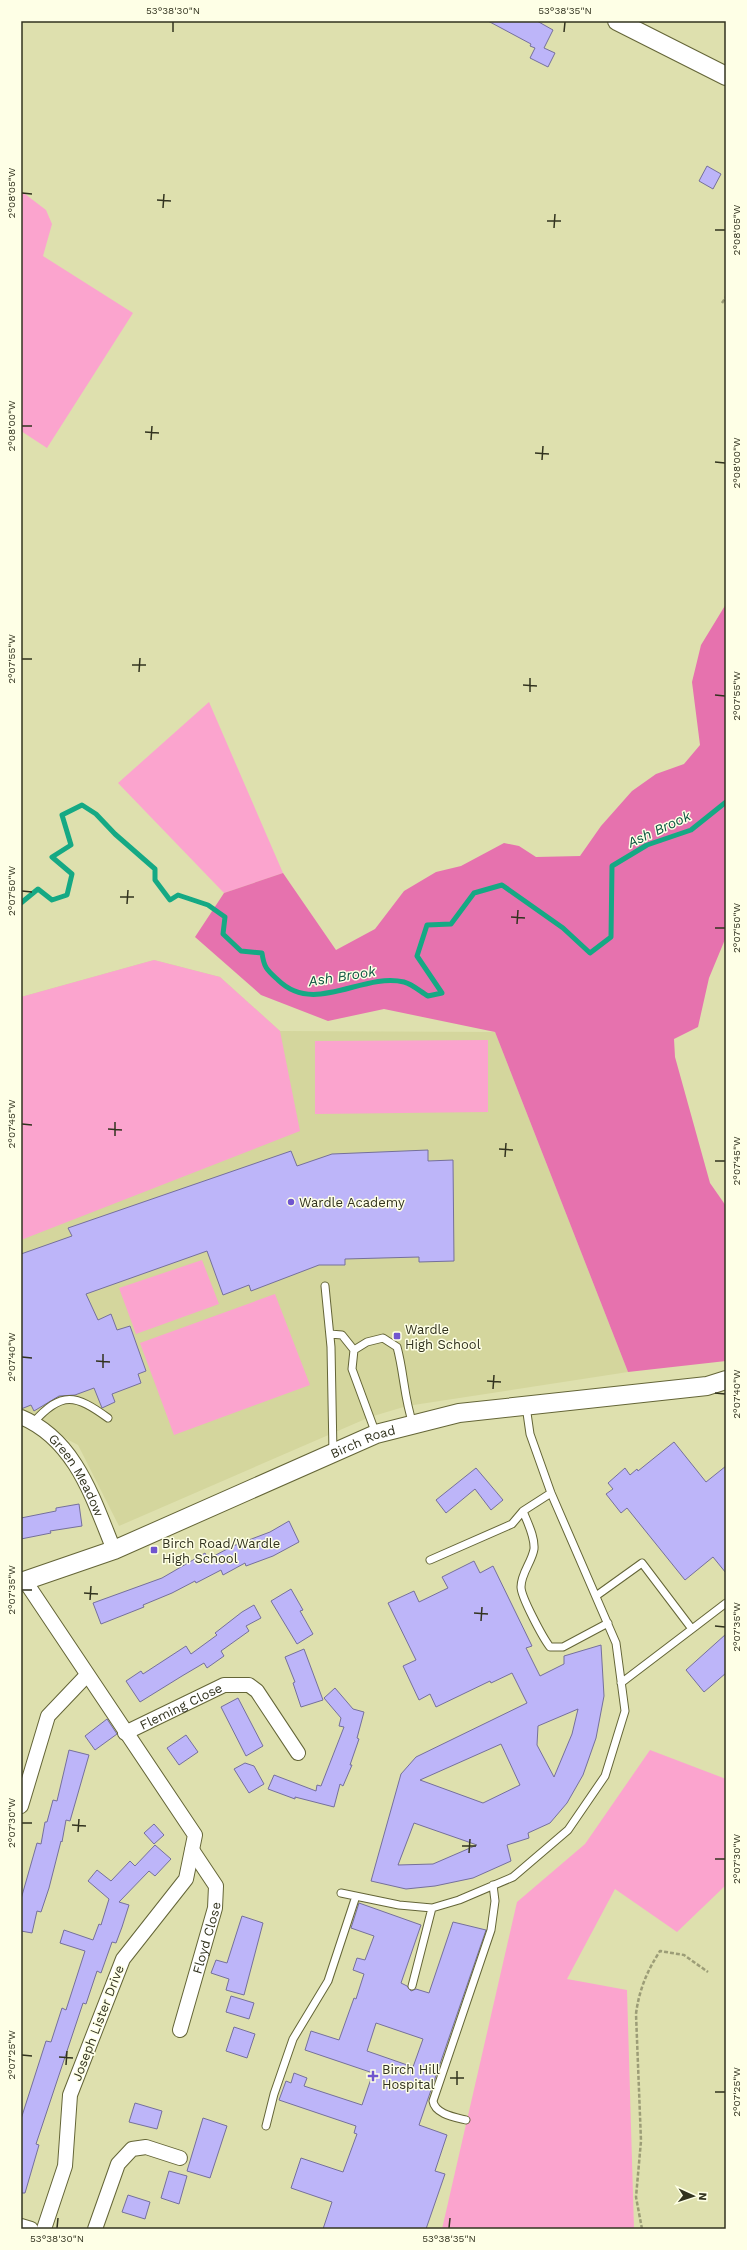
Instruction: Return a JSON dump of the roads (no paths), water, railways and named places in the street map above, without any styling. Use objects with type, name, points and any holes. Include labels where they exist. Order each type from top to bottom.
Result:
[{"type":"street","points":[[617,21],[726,76]]},
{"type":"street","name":"Birch Road","points":[[23,1581],[114,1550],[376,1434],[459,1413],[707,1386],[726,1380]]},
{"type":"street","name":"Green Meadow","points":[[27,1420],[63,1446],[82,1474],[114,1550]]},
{"type":"street","points":[[23,1581],[125,1733]]},
{"type":"street","points":[[21,1806],[48,1716],[87,1675]]},
{"type":"street","name":"Fleming Close","points":[[125,1733],[224,1685],[249,1685],[258,1691],[298,1753]]},
{"type":"street","name":"Joseph Lister Drive","points":[[44,2229],[65,2166],[70,2095],[123,1959],[186,1879],[195,1835],[125,1733]]},
{"type":"street","name":"Floyd Close","points":[[180,2030],[215,1908],[216,1886],[192,1850]]},
{"type":"street","points":[[95,2229],[118,2164],[132,2149],[146,2147],[180,2158]]},
{"type":"street","points":[[21,2226],[31,2229]]},
{"type":"lane","points":[[325,1286],[330,1334],[333,1453]]},
{"type":"lane","points":[[330,1334],[342,1335],[354,1350],[352,1369],[376,1434]]},
{"type":"lane","points":[[354,1350],[367,1342],[383,1338],[397,1347],[403,1368],[407,1406],[413,1425]]},
{"type":"lane","points":[[27,1420],[54,1404],[71,1398],[87,1403],[108,1418]]},
{"type":"lane","points":[[341,1893],[399,1905],[432,1908],[459,1900],[513,1877],[568,1830],[605,1776],[625,1711],[616,1642],[551,1494],[530,1434],[526,1406]]},
{"type":"lane","points":[[430,1560],[512,1524],[523,1511],[551,1494]]},
{"type":"lane","points":[[523,1511],[531,1531],[534,1549],[528,1562],[521,1588],[543,1638],[550,1647],[563,1647],[608,1623]]},
{"type":"lane","points":[[596,1596],[642,1563],[692,1629]]},
{"type":"lane","points":[[621,1683],[726,1603]]},
{"type":"lane","points":[[466,2120],[438,2111],[434,2107],[433,2101],[491,1930],[495,1901],[493,1885]]},
{"type":"lane","points":[[266,2126],[274,2094],[293,2039],[328,1981],[356,1896]]},
{"type":"lane","points":[[412,1986],[432,1908]]},
{"type":"waterway","name":"Ash Brook","points":[[21,903],[38,889],[52,900],[67,895],[72,874],[52,857],[71,845],[62,815],[82,805],[96,814],[115,834],[155,869],[155,880],[170,900],[178,895],[208,905],[225,917],[223,934],[241,951],[262,953],[265,965],[269,971],[278,980],[292,990],[307,994],[323,994],[388,981],[407,983],[428,996],[442,993],[417,956],[427,925],[451,924],[474,893],[502,885],[563,928],[590,953],[611,937],[612,866],[647,845],[691,830],[726,802]]},
{"type":"place","name":"Wardle Academy","points":[[291,1202]]},
{"type":"place","name":"Wardle High School","points":[[397,1336]]},
{"type":"place","name":"Birch Road/Wardle High School","points":[[154,1550]]},
{"type":"place","name":"Birch Hill Hospital","points":[[373,2076]]}]
